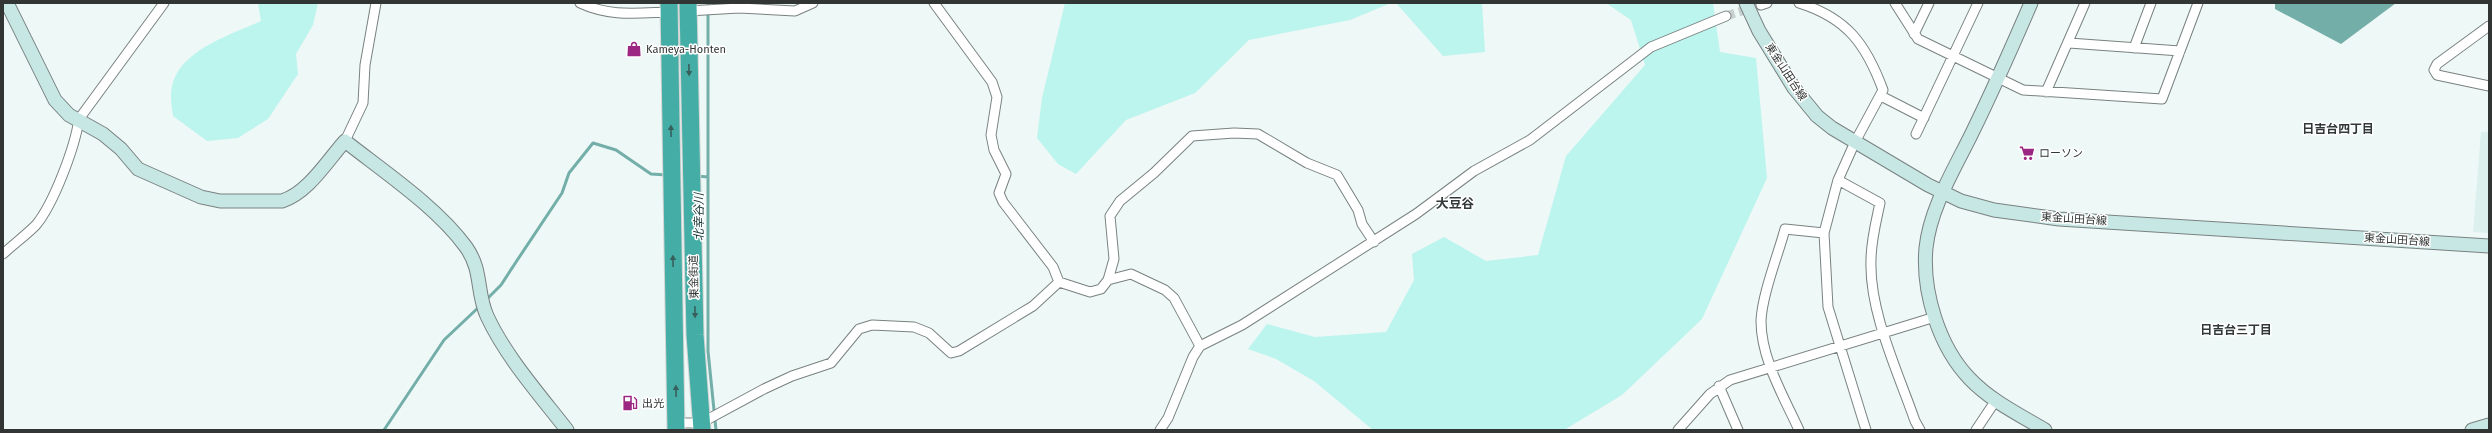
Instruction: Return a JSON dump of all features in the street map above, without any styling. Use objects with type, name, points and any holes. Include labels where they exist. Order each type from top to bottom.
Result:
[{"type":"highway","points":[[669,8],[688,7]]},
{"type":"highway","name":"東金街道","points":[[688,7],[695,335],[701,427]]},
{"type":"highway","name":"東金街道","points":[[669,8],[676,426]]},
{"type":"street","points":[[7,3],[55,100],[70,115],[104,134],[121,149],[138,169],[183,190],[220,201],[282,201],[290,199],[307,185],[345,141],[363,103],[365,65],[376,3]]},
{"type":"street","points":[[3,254],[36,225],[50,204],[77,136],[79,119],[164,3]]},
{"type":"street","points":[[580,3],[597,11],[622,13],[669,8]]},
{"type":"street","points":[[688,7],[795,11],[813,3]]},
{"type":"street","points":[[934,3],[992,82],[996,97],[991,135],[994,150],[1006,174],[999,193],[1003,202],[1053,267],[1060,282],[1097,292],[1108,280],[1114,259],[1110,216],[1120,201],[1154,173],[1192,136],[1234,132],[1258,134],[1307,163],[1337,175],[1358,210],[1362,224],[1374,242]]},
{"type":"street","name":"東金山田台線","points":[[1746,3],[1759,31],[1794,88],[1817,116],[1855,142],[1944,193],[1961,201],[1994,210],[2059,219],[2489,246]]},
{"type":"street","points":[[1799,3],[1818,9],[1849,29],[1874,66],[1883,90],[1855,142],[1838,180],[1824,233],[1828,307],[1866,430]]},
{"type":"street","points":[[1895,3],[1918,40],[1953,58],[2023,90],[2162,99],[2198,3]]},
{"type":"street","points":[[1914,34],[1929,3]]},
{"type":"street","points":[[1916,134],[1978,3]]},
{"type":"street","points":[[2031,3],[1998,79],[1944,193],[1926,246],[1925,268],[1935,317],[1955,360],[1970,379],[1996,400],[2045,430]]},
{"type":"street","points":[[2046,92],[2069,43],[2085,3]]},
{"type":"street","points":[[2134,48],[2151,3]]},
{"type":"street","points":[[1160,430],[1168,418],[1193,357],[1200,346],[1242,325],[1374,242],[1474,171],[1530,140],[1651,48],[1726,16]]},
{"type":"street","points":[[2489,26],[2436,64],[2434,70],[2437,75],[2489,86]]},
{"type":"street","points":[[2069,43],[2180,51]]},
{"type":"street","points":[[1881,96],[1924,118]]},
{"type":"street","points":[[345,141],[441,218],[459,238],[478,269],[486,315],[511,356],[567,430]]},
{"type":"street","points":[[1838,180],[1880,203],[1873,234],[1871,261],[1874,296],[1884,331],[1915,422],[1920,430]]},
{"type":"street","points":[[1799,430],[1771,367],[1763,341],[1761,320],[1785,229],[1824,233]]},
{"type":"street","points":[[1108,280],[1131,274],[1165,290],[1174,298],[1200,346]]},
{"type":"street","points":[[676,426],[701,427],[764,389],[792,376],[831,363],[859,329],[872,325],[914,327],[929,333],[951,353],[959,351],[1033,306],[1060,282]]},
{"type":"street","points":[[1680,429],[1719,386],[1747,374],[1884,331],[1935,317]]},
{"type":"street","points":[[1719,386],[1738,430]]},
{"type":"street","points":[[1976,430],[1996,400]]},
{"type":"street","points":[[2472,430],[2489,424]]},
{"type":"shaded area","points":[[258,3],[318,3],[313,25],[296,54],[298,74],[268,119],[238,138],[207,141],[173,116],[171,96],[173,82],[190,57],[213,43],[261,21]]},
{"type":"shaded area","points":[[1065,3],[1391,3],[1350,20],[1249,40],[1195,93],[1126,120],[1076,174],[1058,164],[1037,138],[1042,98]]},
{"type":"shaded area","points":[[1396,3],[1482,3],[1485,52],[1443,56]]},
{"type":"shaded area","points":[[1606,3],[1713,3],[1720,52],[1756,58],[1767,178],[1702,319],[1622,395],[1564,430],[1373,430],[1314,381],[1276,359],[1248,349],[1267,324],[1315,337],[1386,332],[1414,280],[1412,254],[1444,237],[1486,261],[1538,255],[1566,156],[1645,65],[1631,20]]},
{"type":"shaded area","points":[[2275,3],[2396,3],[2341,44],[2275,9]]},
{"type":"shaded area","points":[[2481,132],[2489,132],[2489,233],[2473,232]]},
{"type":"waterway","name":"北幸谷川","points":[[708,3],[708,351],[716,430]]},
{"type":"waterway","points":[[486,300],[501,285],[562,193],[569,173],[593,143],[616,150],[651,174],[667,175]]},
{"type":"waterway","points":[[696,176],[708,177]]},
{"type":"waterway","points":[[384,430],[444,340],[480,306]]},
{"type":"tunnel","points":[[1726,16],[1761,5]]},
{"type":"place","name":"Kameya-Honten","points":[[634,49]]},
{"type":"place","name":"ローソン","points":[[2027,153]]},
{"type":"place","name":"出光","points":[[630,403]]},
{"type":"district","name":"日吉台四丁目","points":[[2338,129]]},
{"type":"district","name":"大豆谷","points":[[1455,203]]},
{"type":"district","name":"日吉台三丁目","points":[[2236,330]]}]
